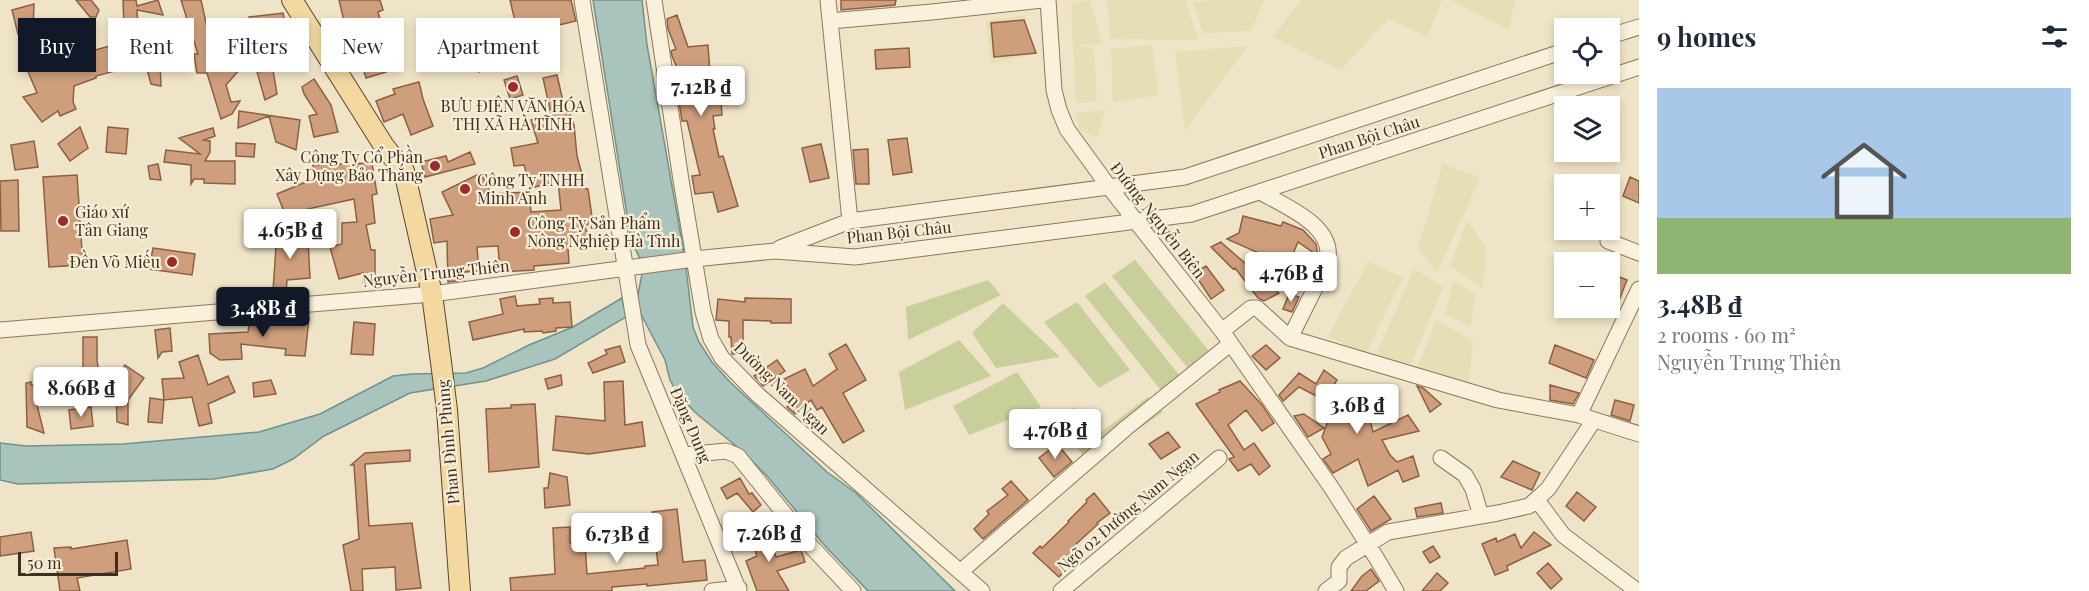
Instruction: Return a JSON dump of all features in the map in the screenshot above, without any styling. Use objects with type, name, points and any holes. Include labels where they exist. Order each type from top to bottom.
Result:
[{"type":"main road","name":"Phan Đình Phùng","points":[[292,0],[384,146],[404,171],[432,294],[445,392],[460,591]]},
{"type":"street","name":"Đặng Dung","points":[[582,0],[638,345],[739,589]]},
{"type":"street","name":"Đường Nam Ngạn","points":[[654,0],[694,259],[703,312],[711,339],[722,358],[757,394],[982,591]]},
{"type":"street","points":[[828,0],[850,221]]},
{"type":"street","points":[[830,21],[932,6],[1042,0]]},
{"type":"street","name":"Đường Nguyễn Biên","points":[[1048,0],[1054,90],[1067,129],[1109,188],[1226,337],[1331,487],[1396,591]]},
{"type":"street","points":[[1620,33],[1639,27]]},
{"type":"street","name":"Phan Bội Châu","points":[[775,251],[850,221],[1185,177],[1554,54]]},
{"type":"street","name":"Phan Bội Châu","points":[[775,251],[855,257],[1192,214],[1639,67]]},
{"type":"street","points":[[1260,192],[1311,223],[1320,231],[1328,245],[1329,254],[1326,266],[1290,338]]},
{"type":"street","points":[[1608,241],[1639,253]]},
{"type":"street","name":"Nguyễn Trung Thiên","points":[[0,330],[432,294],[694,259],[775,251]]},
{"type":"street","points":[[1579,415],[1639,289]]},
{"type":"street","points":[[960,572],[1126,428],[1226,337],[1251,308],[1257,308],[1290,338],[1498,400],[1579,415],[1639,434]]},
{"type":"street","points":[[1326,591],[1341,586],[1339,567],[1346,558],[1388,532],[1529,506],[1548,489],[1594,420]]},
{"type":"street","points":[[684,455],[726,450],[738,456],[808,543],[853,591]]},
{"type":"street","name":"Ngõ 02 Đường Nam Ngạn","points":[[1060,591],[1219,458]]},
{"type":"street","points":[[1441,458],[1465,475],[1473,489],[1480,516]]},
{"type":"street","points":[[1537,500],[1563,535],[1636,591]]},
{"type":"street","points":[[712,591],[739,589]]},
{"type":"shaded area","points":[[1090,0],[1102,44],[1076,45],[1094,49],[1097,102],[1076,103],[1071,4]]},
{"type":"shaded area","points":[[1107,0],[1185,0],[1198,40],[1110,39]]},
{"type":"shaded area","points":[[1213,0],[1264,0],[1251,31],[1203,33],[1193,3]]},
{"type":"shaded area","points":[[1301,0],[1442,0],[1427,37],[1389,19],[1340,70],[1273,37]]},
{"type":"shaded area","points":[[1451,0],[1515,0],[1509,30]]},
{"type":"shaded area","points":[[1026,15],[1031,55],[991,64],[986,21]]},
{"type":"shaded area","points":[[1152,45],[1159,95],[1113,102],[1111,49]]},
{"type":"shaded area","points":[[1248,46],[1185,130],[1175,52]]},
{"type":"shaded area","points":[[1105,110],[1097,137],[1080,131],[1075,113]]},
{"type":"shaded area","points":[[1443,164],[1480,178],[1437,273],[1418,248]]},
{"type":"shaded area","points":[[1467,221],[1486,247],[1483,288],[1450,266]]},
{"type":"shaded area","points":[[1368,262],[1403,277],[1365,355],[1328,336]]},
{"type":"shaded area","points":[[1414,269],[1443,287],[1409,369],[1376,355]]},
{"type":"shaded area","points":[[1454,281],[1475,294],[1471,327],[1445,314]]},
{"type":"shaded area","points":[[1436,321],[1473,340],[1468,390],[1415,374]]},
{"type":"green space","points":[[1135,260],[1218,362],[1197,379],[1112,276]]},
{"type":"green space","points":[[988,280],[1001,295],[908,340],[906,307]]},
{"type":"green space","points":[[1105,282],[1188,386],[1168,399],[1085,296]]},
{"type":"green space","points":[[1077,302],[1130,370],[1099,388],[1044,322]]},
{"type":"green space","points":[[1003,303],[1060,357],[996,368],[972,333]]},
{"type":"green space","points":[[959,340],[991,376],[905,410],[899,372]]},
{"type":"green space","points":[[1017,372],[1041,407],[969,435],[953,406]]},
{"type":"green space","points":[[1148,397],[1163,412],[1088,465],[1061,419],[1073,407],[1096,436]]},
{"type":"water","points":[[593,0],[642,0],[647,45],[685,259],[693,327],[699,342],[712,362],[730,382],[827,472],[856,493],[955,591],[868,591],[825,546],[767,476],[679,396],[670,380],[665,360],[636,305],[642,274],[641,261],[631,240]]},
{"type":"water","points":[[622,298],[626,317],[555,359],[486,381],[410,393],[324,436],[293,459],[273,469],[214,479],[18,484],[0,480],[0,443],[26,446],[123,444],[259,432],[320,414],[393,376],[466,373],[483,368],[529,345],[573,327]]},
{"type":"building","points":[[76,0],[91,0],[99,10],[96,17],[90,17]]},
{"type":"building","points":[[123,0],[136,0],[137,6],[158,0],[163,15],[137,10],[138,18],[124,18]]},
{"type":"building","points":[[181,0],[201,0],[206,22],[206,72],[238,72],[226,85],[231,102],[240,101],[232,114],[221,119],[207,73],[197,73],[194,54],[198,54],[194,41],[194,18],[187,18]]},
{"type":"building","points":[[339,0],[380,0],[383,10],[378,12],[380,18],[343,18]]},
{"type":"building","points":[[510,0],[571,0],[576,21],[560,25],[560,18],[514,18]]},
{"type":"building","points":[[841,0],[896,0],[895,5],[841,10]]},
{"type":"building","points":[[34,4],[33,18],[18,18],[18,34],[12,10]]},
{"type":"building","points":[[283,13],[284,18],[249,18]]},
{"type":"building","points":[[677,15],[688,47],[708,45],[712,103],[721,103],[722,115],[713,116],[715,129],[713,129],[719,157],[723,156],[738,206],[718,212],[713,192],[695,194],[692,176],[700,175],[687,121],[682,121],[675,76],[680,75],[672,56],[671,51],[676,49],[668,29],[667,19]]},
{"type":"building","points":[[1024,20],[1036,53],[994,57],[991,23]]},
{"type":"building","points":[[108,46],[108,72],[111,72],[74,86],[73,102],[76,109],[60,116],[58,111],[42,122],[23,97],[37,93],[28,72],[96,72],[96,50]]},
{"type":"building","points":[[909,48],[910,67],[876,69],[875,50]]},
{"type":"building","points":[[148,72],[160,72],[161,86],[151,84]]},
{"type":"building","points":[[257,72],[273,72],[277,94],[265,100]]},
{"type":"building","points":[[364,72],[386,72],[366,78]]},
{"type":"building","points":[[557,75],[565,110],[568,109],[574,125],[577,156],[586,189],[588,189],[593,224],[584,225],[590,240],[568,248],[569,263],[534,266],[534,270],[500,272],[498,246],[477,247],[479,271],[464,272],[464,280],[448,282],[447,241],[434,243],[430,219],[453,215],[442,192],[481,173],[491,194],[529,192],[531,212],[561,210],[558,181],[531,188],[524,165],[514,166],[511,148],[538,143],[531,120],[551,114],[543,78]]},
{"type":"building","name":"BƯU ĐIỆN VĂN HÓA THỊ XÃ HÀ TĨNH","points":[[517,76],[523,95],[510,99],[504,80]]},
{"type":"building","points":[[314,79],[331,105],[338,132],[314,137],[309,116],[317,114],[302,87]]},
{"type":"building","points":[[419,82],[433,126],[411,135],[403,114],[384,122],[376,101],[395,94],[393,89]]},
{"type":"building","points":[[239,111],[300,120],[296,150],[276,142],[269,116],[238,128]]},
{"type":"building","points":[[80,127],[88,148],[70,161],[58,144]]},
{"type":"building","points":[[108,127],[128,129],[126,154],[106,152]]},
{"type":"building","points":[[213,128],[215,136],[204,140],[210,141],[210,152],[205,161],[235,161],[235,184],[204,183],[204,179],[194,179],[191,184],[191,165],[164,162],[166,150],[200,154],[179,138]]},
{"type":"building","points":[[907,138],[912,172],[893,175],[888,140]]},
{"type":"building","points":[[34,141],[38,167],[15,170],[11,145]]},
{"type":"building","points":[[236,143],[255,144],[254,157],[236,156]]},
{"type":"building","points":[[821,144],[829,178],[810,182],[802,148]]},
{"type":"building","points":[[868,149],[869,184],[856,184],[853,150]]},
{"type":"building","points":[[470,152],[475,164],[425,177],[421,162],[446,156],[448,162]]},
{"type":"building","points":[[372,163],[377,194],[372,195],[375,223],[366,225],[371,250],[375,250],[375,283],[363,283],[363,273],[339,279],[330,247],[342,244],[342,223],[357,222],[354,199],[285,214],[277,194],[313,179],[313,165]]},
{"type":"building","points":[[158,164],[161,180],[150,179],[148,166]]},
{"type":"building","name":"Giáo xứ Tân Giang","points":[[77,175],[83,265],[49,267],[43,177]]},
{"type":"building","points":[[1630,177],[1639,181],[1639,203],[1623,196]]},
{"type":"building","points":[[18,180],[19,231],[1,231],[0,181]]},
{"type":"building","points":[[1243,216],[1281,226],[1283,222],[1303,230],[1316,244],[1318,256],[1298,242],[1288,266],[1227,239],[1239,233]]},
{"type":"building","points":[[277,232],[290,233],[308,240],[310,278],[287,280],[286,292],[273,291]]},
{"type":"building","points":[[1221,242],[1279,293],[1264,301],[1258,298],[1235,268],[1233,269],[1211,247]]},
{"type":"building","name":"Đền Võ Miếu","points":[[153,248],[195,254],[192,275],[149,269]]},
{"type":"building","points":[[1206,266],[1224,290],[1211,299],[1194,273]]},
{"type":"building","points":[[1620,277],[1627,280],[1620,298]]},
{"type":"building","points":[[1289,294],[1299,297],[1292,312],[1283,309]]},
{"type":"building","points":[[515,296],[517,306],[540,304],[539,299],[553,298],[553,303],[570,302],[572,327],[556,328],[556,331],[543,333],[542,331],[524,332],[524,329],[473,340],[469,322],[503,314],[500,299]]},
{"type":"building","points":[[745,298],[791,299],[791,323],[743,320],[743,354],[732,354],[729,321],[716,320],[718,299],[745,302]]},
{"type":"building","points":[[289,316],[309,318],[305,356],[285,355],[286,349],[241,344],[242,359],[220,360],[210,353],[209,334],[248,332],[250,319],[289,322]]},
{"type":"building","points":[[354,322],[375,324],[373,355],[351,354]]},
{"type":"building","points":[[170,328],[172,351],[162,352],[158,358],[155,330]]},
{"type":"building","points":[[83,337],[97,337],[97,360],[102,393],[86,396],[81,369],[83,369]]},
{"type":"building","points":[[846,344],[866,380],[843,393],[864,431],[843,443],[822,407],[817,410],[811,400],[795,414],[787,407],[794,401],[784,379],[805,369],[813,386],[837,369],[829,354]]},
{"type":"building","points":[[1266,345],[1280,358],[1266,370],[1252,356]]},
{"type":"building","points":[[1555,345],[1594,360],[1586,378],[1549,363]]},
{"type":"building","points":[[620,346],[625,362],[593,373],[588,363],[607,354],[605,350]]},
{"type":"building","points":[[198,355],[208,385],[228,376],[235,392],[208,404],[212,423],[199,426],[192,397],[164,400],[162,379],[184,378],[179,362]]},
{"type":"building","points":[[777,360],[785,371],[763,386],[754,376]]},
{"type":"building","points":[[125,365],[144,378],[128,400],[128,425],[117,422],[116,391],[105,392]]},
{"type":"building","points":[[1324,370],[1337,380],[1329,393],[1340,400],[1338,404],[1350,405],[1343,418],[1368,412],[1373,432],[1408,415],[1419,431],[1382,440],[1390,455],[1397,462],[1413,456],[1419,476],[1403,482],[1398,470],[1368,486],[1358,459],[1333,473],[1323,459],[1331,454],[1322,437],[1334,405],[1299,387],[1283,401],[1279,395],[1299,373],[1316,384]]},
{"type":"building","points":[[561,375],[562,385],[548,389],[545,379]]},
{"type":"building","points":[[271,380],[276,394],[254,397],[253,383]]},
{"type":"building","points":[[623,381],[625,425],[642,422],[645,446],[589,454],[553,450],[556,416],[605,421],[604,382]]},
{"type":"building","points":[[1240,381],[1262,405],[1274,423],[1262,431],[1246,410],[1228,425],[1244,450],[1254,443],[1270,466],[1259,475],[1251,464],[1238,471],[1229,459],[1234,457],[1196,404]]},
{"type":"building","points":[[31,382],[31,385],[58,384],[59,399],[36,401],[44,433],[27,427],[26,383]]},
{"type":"building","points":[[1550,385],[1579,393],[1573,404],[1550,400]]},
{"type":"building","points":[[1417,386],[1423,388],[1441,404],[1430,412]]},
{"type":"building","points":[[150,398],[164,400],[162,423],[148,422]]},
{"type":"building","points":[[1615,400],[1634,405],[1630,421],[1611,415]]},
{"type":"building","points":[[535,404],[539,467],[489,472],[486,409]]},
{"type":"building","points":[[91,407],[93,426],[71,429],[69,410]]},
{"type":"building","points":[[1304,414],[1324,428],[1308,437],[1294,416]]},
{"type":"building","points":[[1168,432],[1180,447],[1161,459],[1149,444]]},
{"type":"building","points":[[1057,444],[1072,462],[1054,477],[1039,458]]},
{"type":"building","points":[[410,450],[410,461],[365,464],[369,526],[412,523],[421,588],[396,590],[395,567],[362,569],[363,591],[351,591],[343,545],[359,539],[354,465],[351,465],[365,453]]},
{"type":"building","points":[[1513,461],[1540,473],[1532,490],[1501,477]]},
{"type":"building","points":[[550,473],[567,477],[570,505],[545,508],[544,488],[548,488]]},
{"type":"building","points":[[740,478],[749,494],[752,493],[761,505],[753,512],[737,493],[727,499],[721,488]]},
{"type":"building","points":[[1011,481],[1028,500],[983,539],[974,529],[989,514],[987,511],[1008,495],[1002,489]]},
{"type":"building","points":[[1577,492],[1596,507],[1584,521],[1566,506]]},
{"type":"building","points":[[1094,493],[1110,513],[1074,546],[1077,550],[1061,565],[1066,569],[1059,577],[1033,553],[1040,546],[1042,548],[1069,522]]},
{"type":"building","points":[[1374,496],[1391,519],[1371,531],[1357,509]]},
{"type":"building","points":[[1441,503],[1443,513],[1417,517],[1415,508]]},
{"type":"building","points":[[677,509],[683,562],[705,560],[707,580],[612,587],[612,591],[511,591],[510,578],[555,574],[553,528],[570,527],[570,543],[585,543],[587,574],[658,565],[652,512]]},
{"type":"building","points":[[762,526],[776,557],[801,550],[805,562],[777,571],[789,591],[757,591],[746,561],[757,556],[748,532]]},
{"type":"building","points":[[31,532],[34,551],[0,556],[0,537]]},
{"type":"building","points":[[1534,532],[1551,545],[1507,566],[1508,570],[1495,575],[1482,544],[1496,538],[1497,542],[1515,534],[1521,548]]},
{"type":"building","points":[[127,540],[131,569],[77,578],[80,591],[60,591],[54,548],[71,547],[71,549]]},
{"type":"building","points":[[1433,546],[1440,557],[1430,563],[1423,552]]},
{"type":"building","points":[[1548,563],[1562,579],[1551,589],[1537,573]]},
{"type":"building","points":[[1371,569],[1379,581],[1366,591],[1351,591],[1362,576]]},
{"type":"building","points":[[1437,573],[1448,583],[1440,591],[1422,591]]},
{"type":"place","name":"BƯU ĐIỆN VĂN HÓA THỊ XÃ HÀ TĨNH","points":[[513,87]]},
{"type":"place","name":"Công Ty Cổ Phần Xây Dựng Bảo Thắng","points":[[435,166]]},
{"type":"place","name":"Công Ty TNHH Minh Anh","points":[[465,189]]},
{"type":"place","name":"Giáo xứ Tân Giang","points":[[63,221]]},
{"type":"place","name":"Công Ty Sản Phẩm Nông Nghiệp Hà Tĩnh","points":[[515,232]]},
{"type":"place","name":"Đền Võ Miếu","points":[[172,262]]}]
